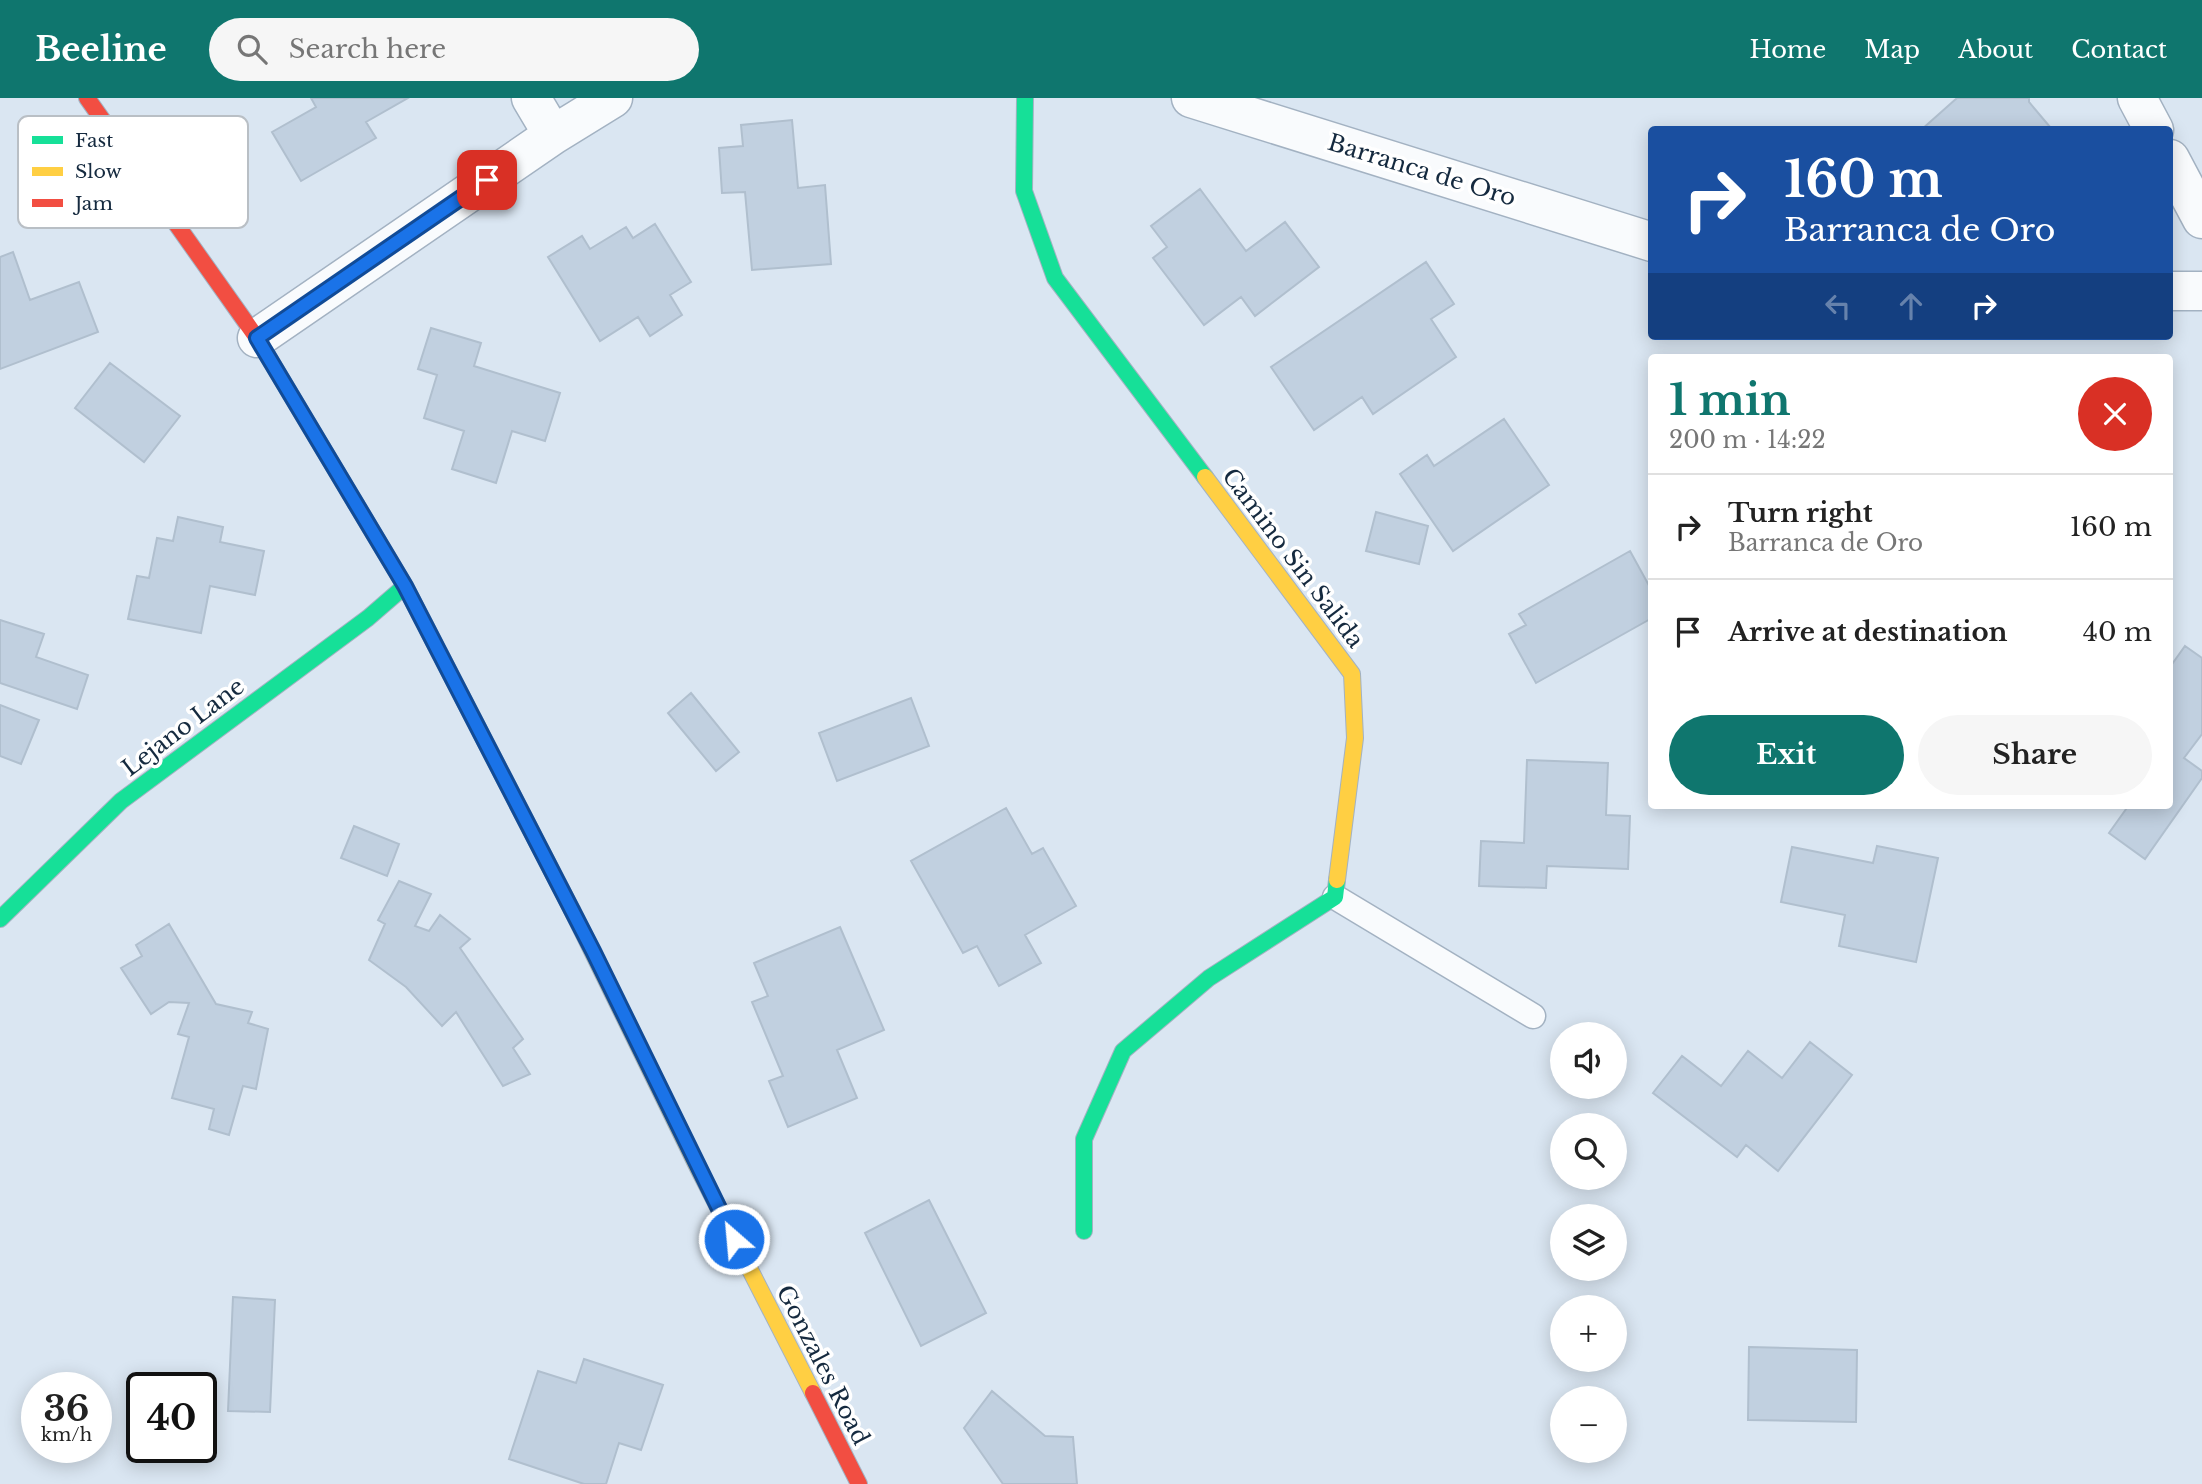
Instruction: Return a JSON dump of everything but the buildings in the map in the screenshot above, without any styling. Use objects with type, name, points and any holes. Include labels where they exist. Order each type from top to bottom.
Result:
[{"type":"street","name":"Gonzales Road","points":[[87,98],[100,116]]},
{"type":"street","points":[[531,98],[553,135]]},
{"type":"street","points":[[257,338],[553,135],[613,98]]},
{"type":"street","name":"Camino Sin Salida","points":[[1025,98],[1024,191],[1055,278],[1352,674],[1354,738],[1335,897]]},
{"type":"street","name":"Barranca de Oro","points":[[1191,98],[1648,241]]},
{"type":"street","points":[[2137,98],[2152,126]]},
{"type":"street","points":[[2173,165],[2202,219]]},
{"type":"street","name":"Gonzales Road","points":[[179,228],[257,338],[405,586],[593,951],[698,1168],[859,1484]]},
{"type":"street","points":[[2173,291],[2202,291]]},
{"type":"street","name":"Lejano Lane","points":[[0,919],[121,801],[368,618],[405,586]]},
{"type":"street","points":[[1084,1231],[1084,1139],[1123,1051],[1209,978],[1335,897]]},
{"type":"lane","points":[[1335,897],[1533,1016]]},
{"type":"traffic: fast","points":[[1025,98],[1024,191],[1055,278],[1205,477]]},
{"type":"traffic: fast","points":[[356,504],[405,586],[572,910]]},
{"type":"traffic: fast","points":[[0,919],[121,801],[368,618],[405,586]]},
{"type":"traffic: fast","points":[[1084,1231],[1084,1139],[1123,1051],[1209,978],[1335,897],[1337,880]]},
{"type":"traffic: slow","points":[[1205,477],[1352,674],[1355,738],[1337,880]]},
{"type":"traffic: slow","points":[[572,910],[698,1168],[813,1393]]},
{"type":"traffic: jam","points":[[87,98],[100,116]]},
{"type":"traffic: jam","points":[[179,228],[257,338],[356,504]]},
{"type":"traffic: jam","points":[[813,1393],[859,1484]]},
{"type":"route","points":[[487,180],[257,338],[405,586],[593,951],[734,1239]]}]
